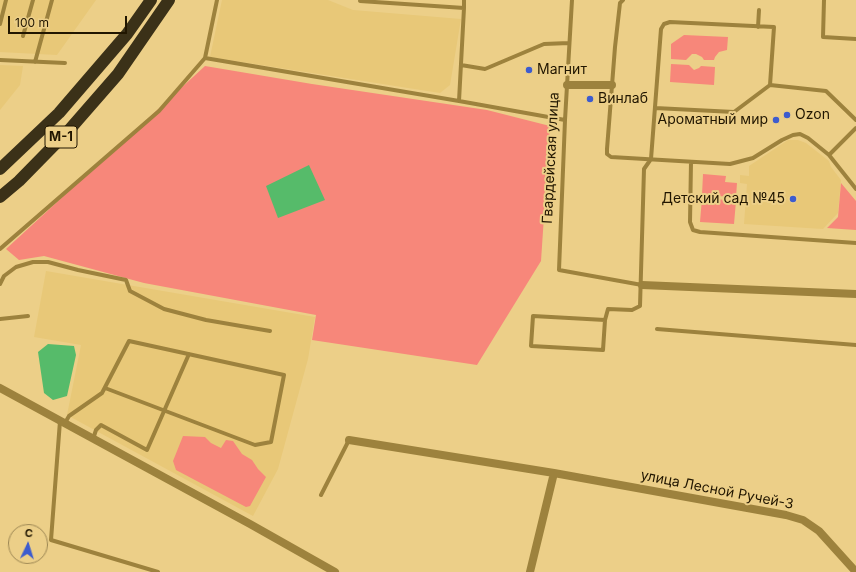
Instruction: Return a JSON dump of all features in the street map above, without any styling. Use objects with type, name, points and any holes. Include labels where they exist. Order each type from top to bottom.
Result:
[{"type":"highway","name":"М-1","points":[[0,169],[60,113],[127,34],[151,0]]},
{"type":"highway","name":"М-1","points":[[0,197],[19,181],[70,129],[118,74],[169,0]]},
{"type":"street","points":[[567,85],[612,85]]},
{"type":"street","points":[[642,284],[856,294]]},
{"type":"street","points":[[0,388],[335,572]]},
{"type":"street","name":"улица Лесной Ручей-3","points":[[349,440],[554,473],[786,515],[803,520],[819,531],[856,572]]},
{"type":"street","points":[[530,572],[554,473]]},
{"type":"lane","points":[[0,24],[6,0]]},
{"type":"lane","points":[[24,36],[33,0]]},
{"type":"lane","points":[[35,62],[52,0]]},
{"type":"lane","points":[[0,249],[159,111],[204,58],[217,0]]},
{"type":"lane","points":[[459,101],[464,0]]},
{"type":"lane","name":"Гвардейская улица","points":[[572,0],[565,120],[559,270],[642,284]]},
{"type":"lane","points":[[623,0],[620,3],[607,154],[611,157],[723,164],[742,162],[753,158],[793,134],[800,134],[808,138],[829,155],[856,189]]},
{"type":"lane","points":[[824,0],[823,37],[856,39]]},
{"type":"lane","points":[[360,1],[464,8]]},
{"type":"lane","points":[[758,27],[759,10]]},
{"type":"lane","points":[[605,320],[533,316],[531,346],[603,350],[605,320],[608,309],[632,310],[640,306],[642,284],[644,168],[650,159],[661,30],[664,24],[670,22],[774,27],[770,85]]},
{"type":"lane","points":[[461,65],[485,69],[544,44],[569,43]]},
{"type":"lane","points":[[204,58],[565,120]]},
{"type":"lane","points":[[0,60],[65,63]]},
{"type":"lane","points":[[655,108],[734,112],[770,85],[826,91],[856,120]]},
{"type":"lane","points":[[829,155],[856,128]]},
{"type":"lane","points":[[692,162],[690,222],[693,230],[700,232],[856,243]]},
{"type":"lane","points":[[0,284],[4,276],[16,267],[33,262],[48,262],[126,280],[130,291],[164,308],[206,320],[270,330]]},
{"type":"lane","points":[[0,319],[28,316]]},
{"type":"lane","points":[[657,330],[856,345]]},
{"type":"lane","points":[[104,388],[255,445],[270,442],[284,375],[129,341],[104,388],[102,393],[62,422],[51,540],[158,572]]},
{"type":"lane","points":[[93,439],[96,430],[101,425],[147,450],[189,354]]},
{"type":"lane","points":[[321,495],[349,440]]},
{"type":"shaded area","points":[[0,0],[96,0],[57,55],[0,52]]},
{"type":"shaded area","points":[[222,0],[328,0],[353,10],[461,19],[450,85],[440,93],[210,57]]},
{"type":"shaded area","points":[[684,35],[728,37],[727,50],[719,52],[714,60],[704,60],[696,54],[692,54],[686,60],[671,59],[671,44]]},
{"type":"shaded area","points":[[671,64],[689,65],[694,70],[701,66],[715,67],[714,85],[670,82]]},
{"type":"shaded area","points":[[0,65],[23,66],[20,85],[0,110]]},
{"type":"shaded area","points":[[205,66],[312,84],[487,110],[550,126],[541,261],[477,365],[312,340],[316,315],[144,283],[44,256],[19,260],[6,249]]},
{"type":"shaded area","name":"Детский сад №45","points":[[788,140],[798,140],[806,143],[829,161],[831,167],[841,180],[838,213],[823,229],[744,224],[747,184],[740,183],[740,175],[749,176],[749,166]]},
{"type":"shaded area","points":[[309,165],[325,200],[278,218],[266,186]]},
{"type":"shaded area","points":[[703,174],[726,176],[725,182],[737,183],[736,197],[716,196],[716,199],[736,201],[734,224],[700,222],[702,198],[710,199],[710,196],[702,195]]},
{"type":"shaded area","points":[[841,183],[856,201],[856,230],[827,228],[838,217]]},
{"type":"shaded area","points":[[46,271],[315,317],[308,359],[278,469],[253,516],[67,415],[81,345],[34,337]]},
{"type":"shaded area","points":[[48,344],[74,346],[76,355],[67,396],[53,400],[44,393],[38,352]]},
{"type":"shaded area","points":[[183,436],[205,437],[211,443],[221,448],[226,440],[233,441],[242,454],[252,460],[266,477],[250,506],[246,507],[176,470],[173,461]]},
{"type":"place","name":"Магнит","points":[[529,70]]},
{"type":"place","name":"Винлаб","points":[[590,99]]},
{"type":"place","name":"Ozon","points":[[787,115]]},
{"type":"place","name":"Ароматный мир","points":[[776,120]]},
{"type":"place","name":"Детский сад №45","points":[[793,199]]}]
